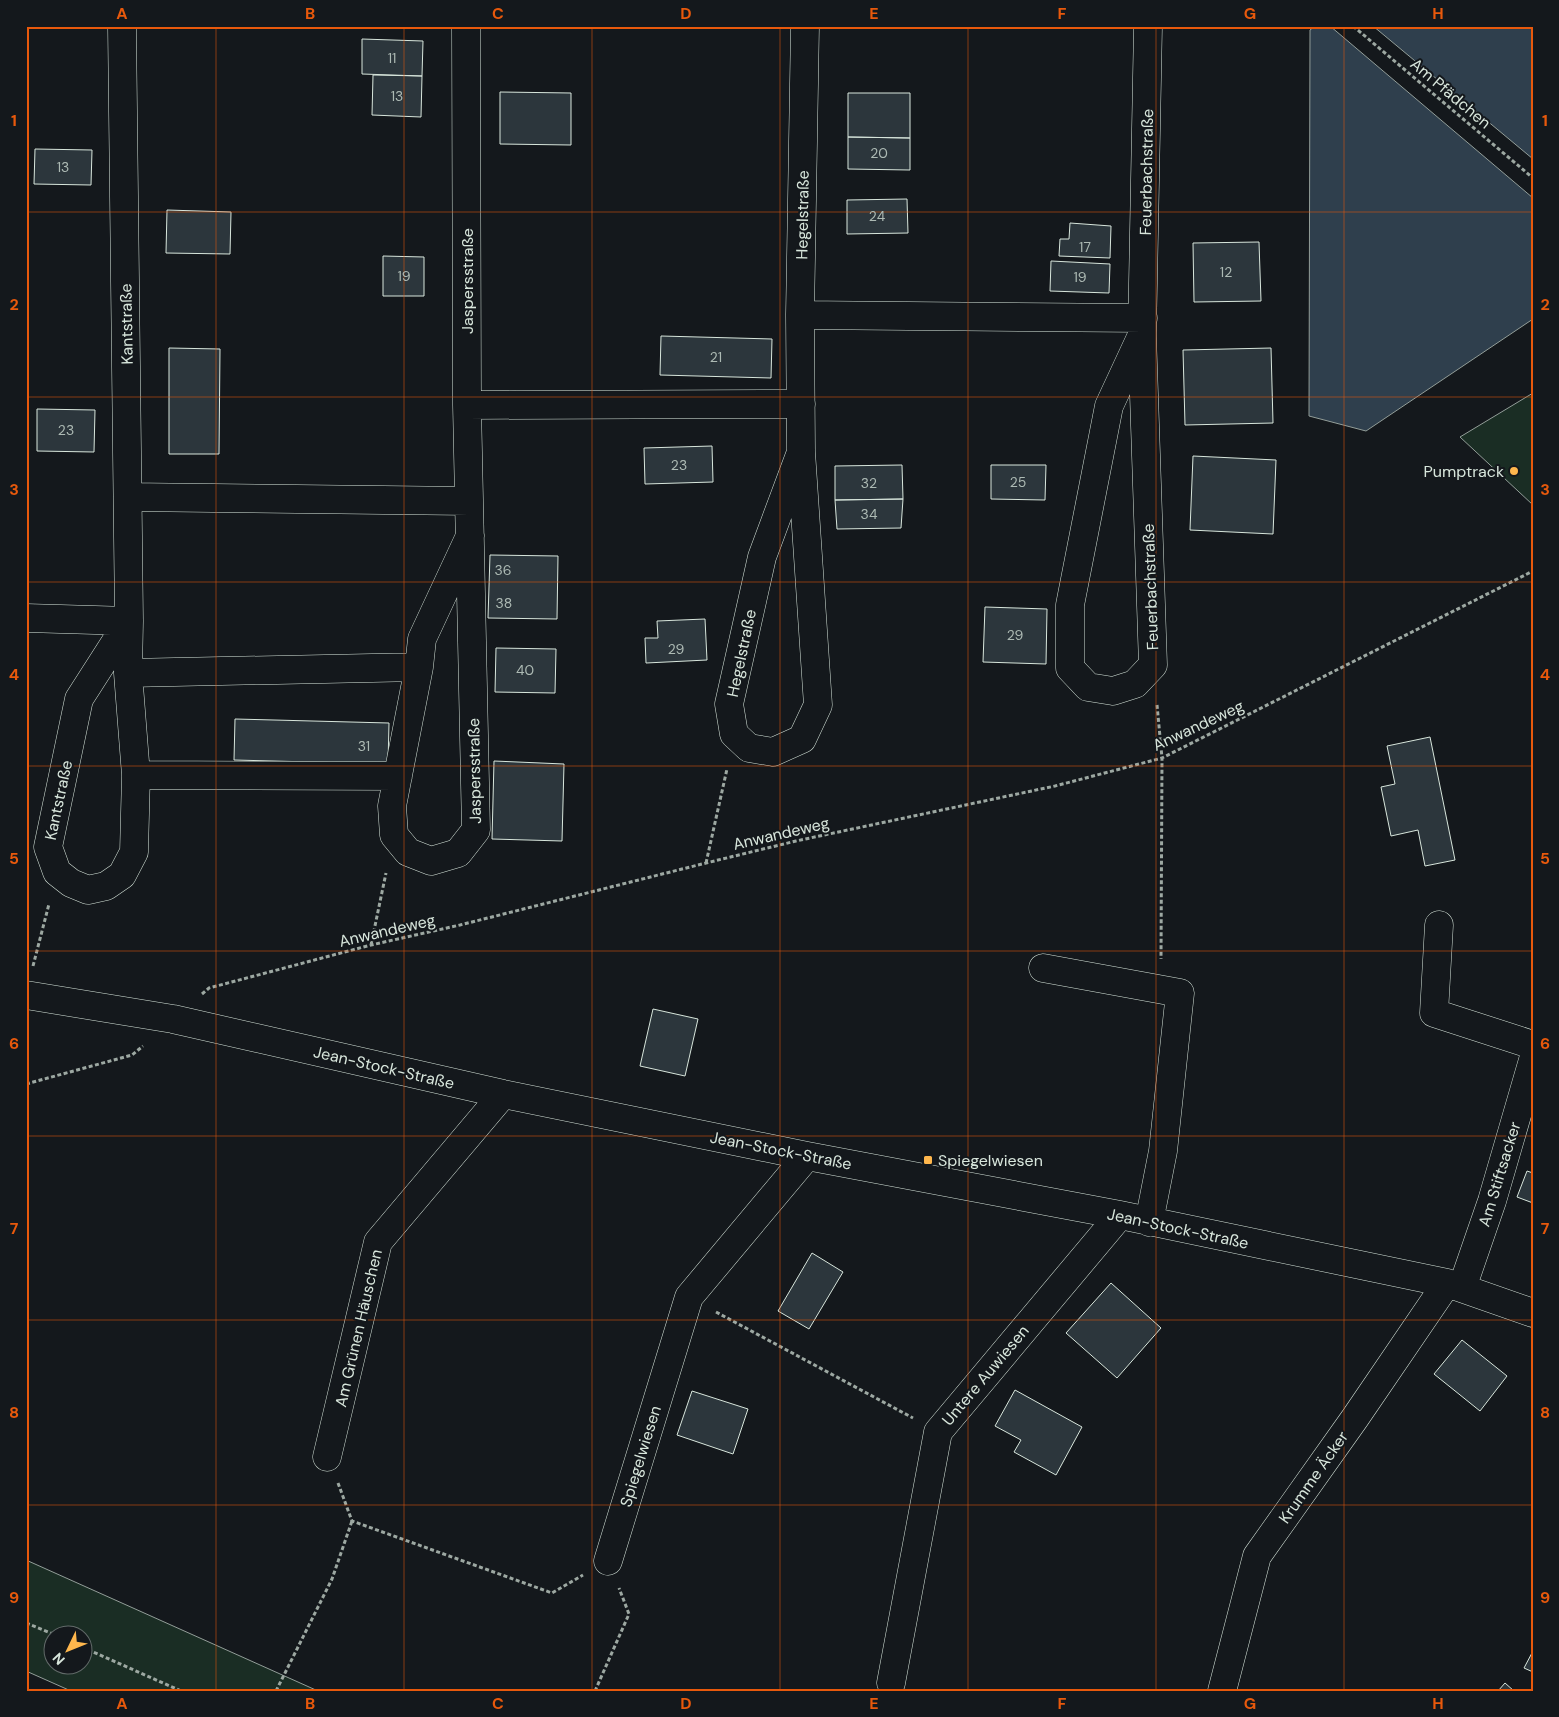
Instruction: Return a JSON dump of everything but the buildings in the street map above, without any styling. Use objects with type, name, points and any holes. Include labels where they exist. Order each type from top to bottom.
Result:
[{"type":"street","name":"Kantstraße","points":[[122,26],[128,497],[129,621],[128,673],[136,775],[134,852],[122,875],[106,886],[88,890],[71,883],[58,872],[48,847],[79,699],[129,621]]},
{"type":"street","name":"Jaspersstraße","points":[[466,26],[467,405],[470,536],[476,830],[458,853],[431,861],[408,852],[394,835],[392,806],[419,667],[422,639],[470,536]]},
{"type":"street","name":"Hegelstraße","points":[[801,452],[762,557],[729,704],[734,734],[750,748],[773,752],[802,739],[818,705],[801,452],[800,315],[805,26]]},
{"type":"street","name":"Feuerbachstraße","points":[[1142,327],[1109,406],[1070,605],[1070,668],[1088,688],[1113,692],[1134,684],[1153,665],[1142,327],[1148,26]]},
{"type":"street","points":[[800,315],[1142,327]]},
{"type":"street","points":[[467,405],[801,404]]},
{"type":"street","points":[[128,497],[469,501]]},
{"type":"street","points":[[26,618],[129,621]]},
{"type":"street","points":[[128,673],[419,667]]},
{"type":"street","points":[[136,775],[398,776]]},
{"type":"street","points":[[1439,925],[1434,1014],[1533,1044]]},
{"type":"street","points":[[1043,968],[1180,993],[1163,1151],[1149,1222]]},
{"type":"street","name":"Jean-Stock-Straße","points":[[29,983],[173,1019],[503,1094],[807,1156],[1120,1215],[1455,1286],[1533,1313]]},
{"type":"street","name":"Am Stiftsacker","points":[[1455,1286],[1492,1201],[1533,1060]]},
{"type":"street","name":"Am Grünen Häuschen","points":[[328,1457],[378,1242],[503,1094]]},
{"type":"street","name":"Spiegelwiesen","points":[[608,1561],[688,1298],[807,1156]]},
{"type":"street","name":"Untere Auwiesen","points":[[891,1683],[938,1432],[1120,1215]]},
{"type":"street","name":"Krumme Äcker","points":[[1222,1691],[1257,1556],[1355,1418],[1455,1286]]},
{"type":"path","name":"Am Pfädchen","points":[[1354,26],[1533,178]]},
{"type":"path","name":"Anwandeweg","points":[[26,1084],[132,1055],[209,988],[371,945],[460,925],[796,841],[1055,786],[1162,758],[1533,571]]},
{"type":"path","points":[[1153,665],[1162,758],[1161,989]]},
{"type":"path","points":[[706,863],[734,734]]},
{"type":"path","points":[[371,945],[394,835]]},
{"type":"path","points":[[29,983],[58,872]]},
{"type":"path","points":[[688,1298],[938,1432]]},
{"type":"path","points":[[276,1691],[332,1579],[352,1520],[328,1457]]},
{"type":"path","points":[[352,1520],[552,1593],[608,1561],[629,1614],[596,1691]]},
{"type":"path","points":[[26,1622],[42,1629]]},
{"type":"path","points":[[92,1651],[181,1691]]},
{"type":"green space","name":"Pumptrack","points":[[1533,393],[1533,505],[1460,437]]},
{"type":"green space","points":[[26,1560],[318,1691],[71,1691],[26,1671]]},
{"type":"water","points":[[1315,26],[1330,26],[1533,198],[1533,319],[1366,431],[1309,416],[1310,30]]},
{"type":"water","points":[[1373,26],[1533,26],[1533,159]]},
{"type":"place","name":"Pumptrack","points":[[1514,471]]},
{"type":"place","name":"Spiegelwiesen","points":[[928,1160]]}]
